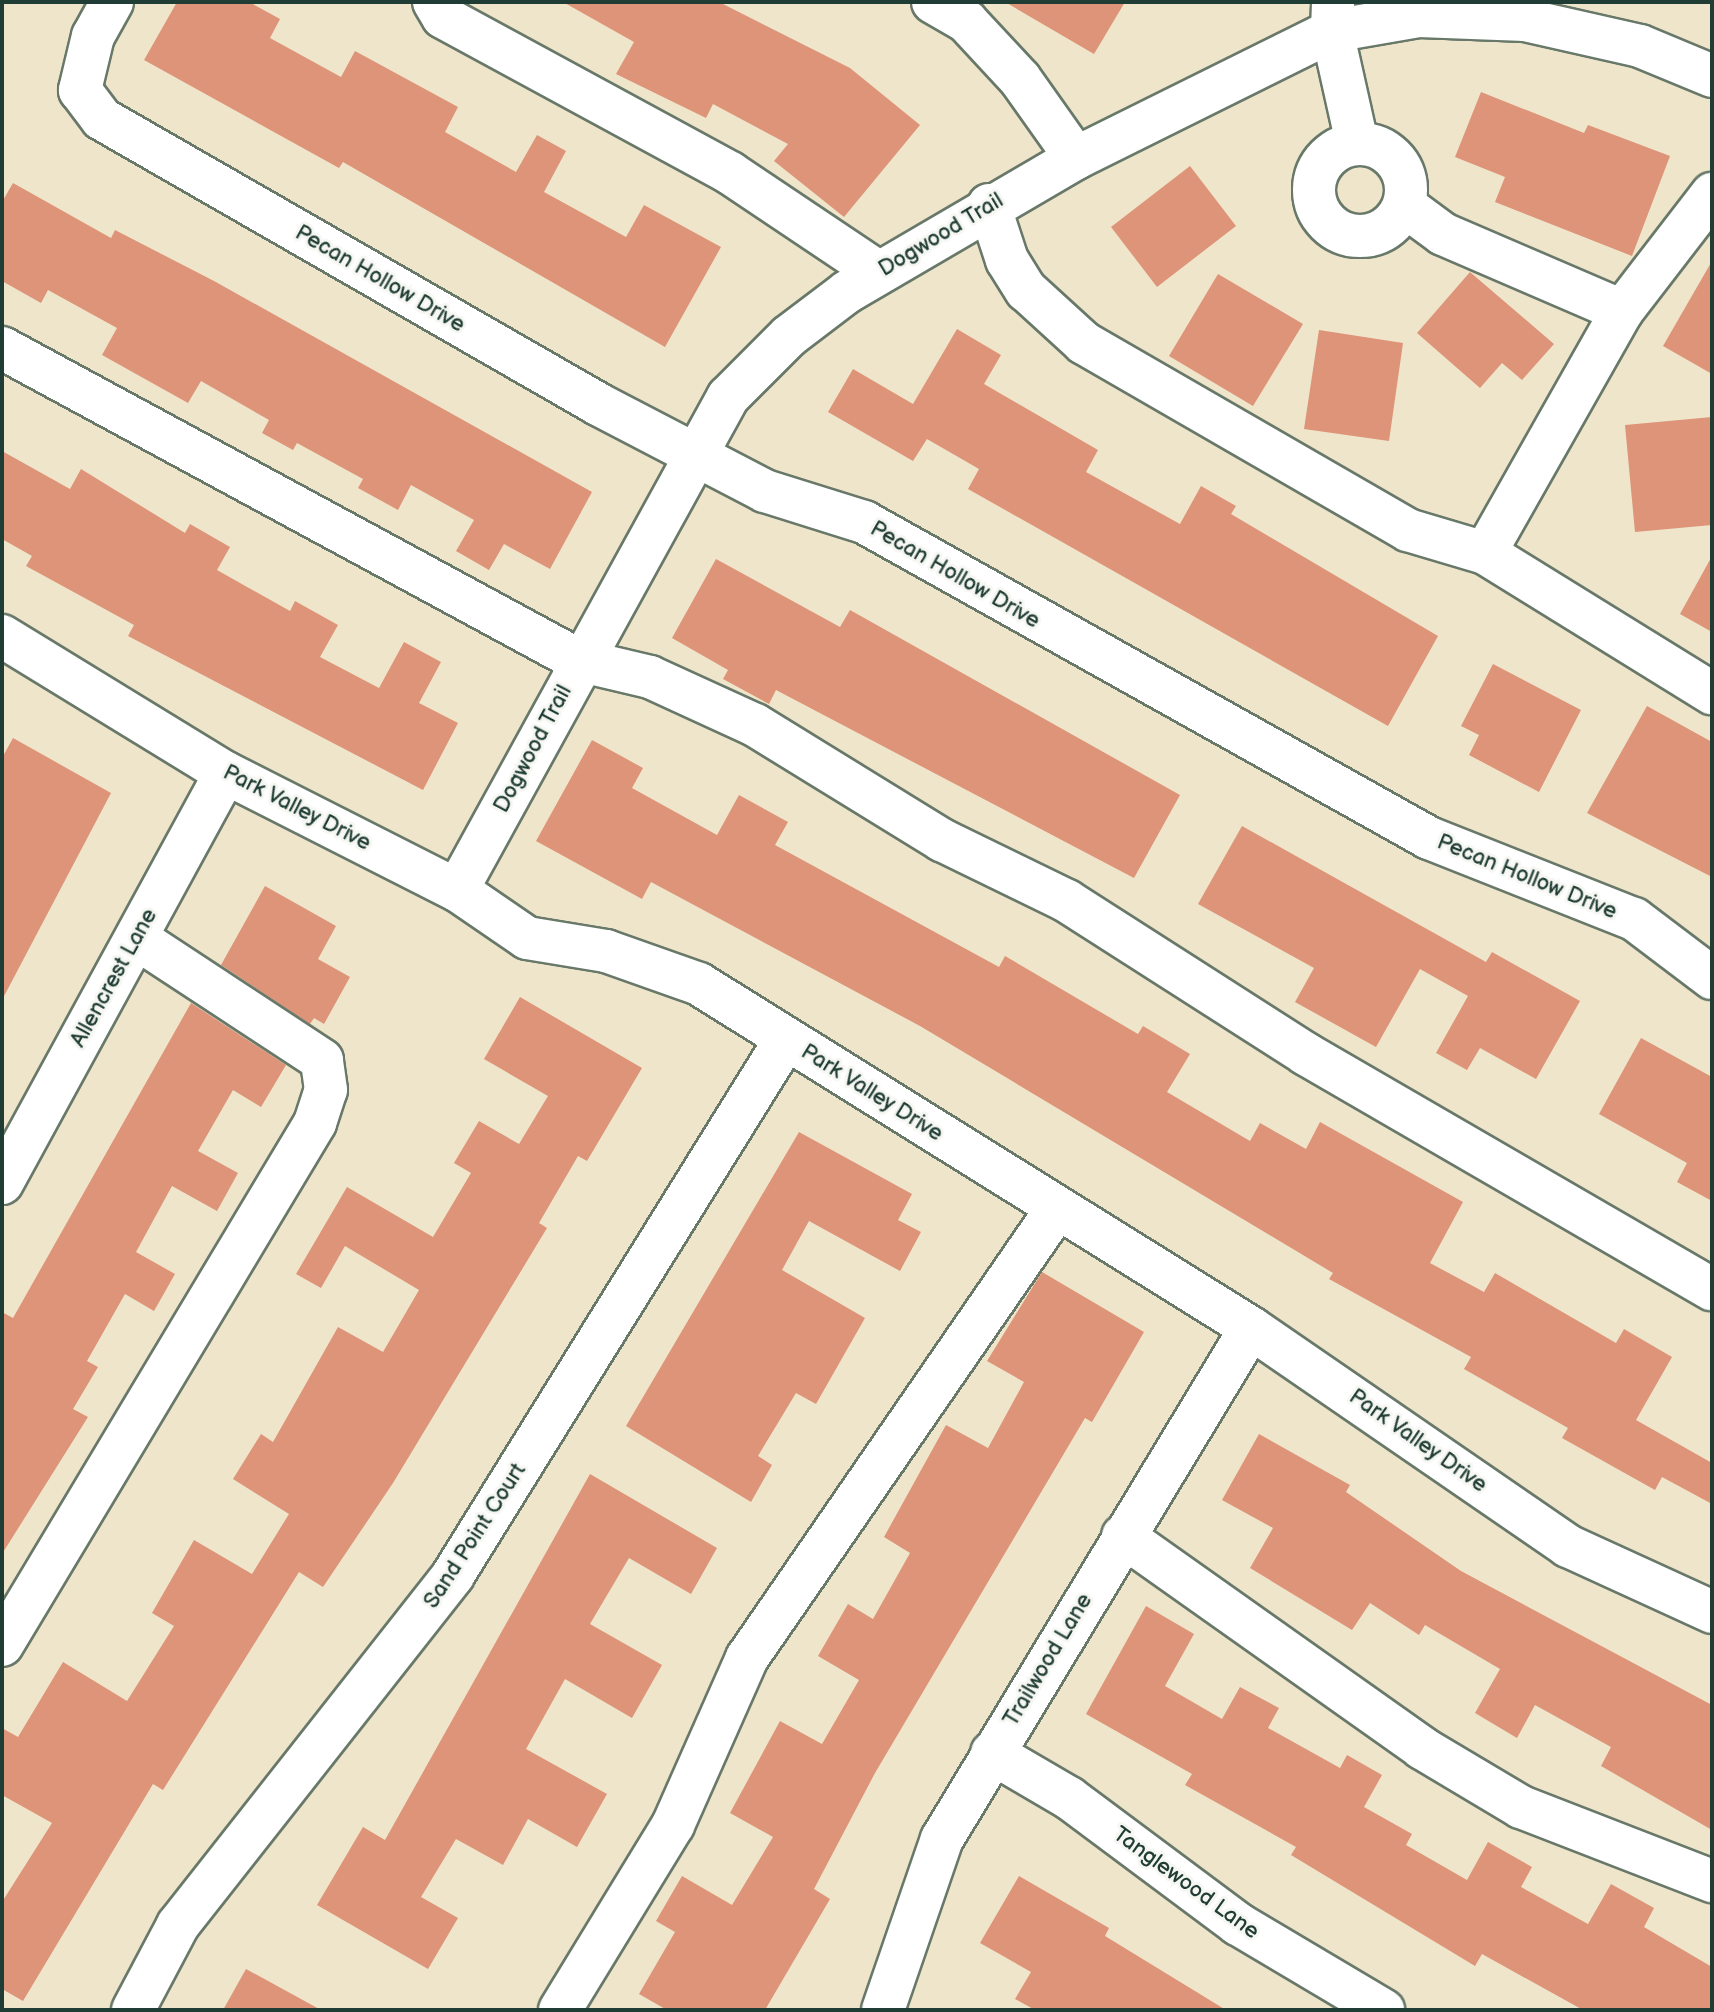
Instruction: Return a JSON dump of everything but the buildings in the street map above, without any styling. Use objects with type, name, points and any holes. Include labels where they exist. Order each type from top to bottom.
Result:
[{"type":"street","name":"Pecan Hollow Drive","points":[[112,2],[93,36],[80,90],[102,119],[695,455],[765,491],[864,522],[1429,838],[1634,919],[1712,978]]},
{"type":"street","points":[[434,2],[443,17],[730,173],[878,272]]},
{"type":"street","points":[[959,9],[1020,79],[1076,158]]},
{"type":"street","name":"Dogwood Trail","points":[[457,890],[578,660],[728,397],[789,336],[878,272],[989,205],[1332,17],[1525,20],[1640,46],[1712,76]]},
{"type":"street","points":[[1332,17],[1357,143]]},
{"type":"street","points":[[1357,143],[1319,168],[1319,213],[1357,237],[1386,230],[1405,206]]},
{"type":"street","points":[[1357,143],[1397,162],[1405,206],[1443,234],[1622,311]]},
{"type":"street","points":[[1485,553],[1622,311],[1712,194]]},
{"type":"street","points":[[989,205],[1007,260],[1026,290],[1084,343],[1394,523],[1485,553],[1712,693]]},
{"type":"street","points":[[2,348],[578,660],[650,677],[755,725],[942,840],[1067,901],[1306,1054],[1712,1289]]},
{"type":"street","name":"Park Valley Drive","points":[[4,642],[226,773],[457,890],[527,938],[606,951],[699,984],[1056,1210],[1251,1328],[1568,1546],[1712,1612]]},
{"type":"street","name":"Allencrest Lane","points":[[2,1183],[226,773]]},
{"type":"street","points":[[2,1645],[315,1123],[326,1090],[322,1060],[136,938]]},
{"type":"street","name":"Sand Point Court","points":[[133,2010],[178,1925],[453,1575],[786,1039]]},
{"type":"street","points":[[560,2010],[673,1825],[747,1658],[1056,1210]]},
{"type":"street","name":"Trailwood Lane","points":[[893,2006],[942,1839],[1251,1328]]},
{"type":"street","points":[[1123,1536],[1422,1748],[1521,1807],[1712,1881]]},
{"type":"street","name":"Tanglewood Lane","points":[[992,1753],[1069,1798],[1238,1924],[1383,2010]]}]
